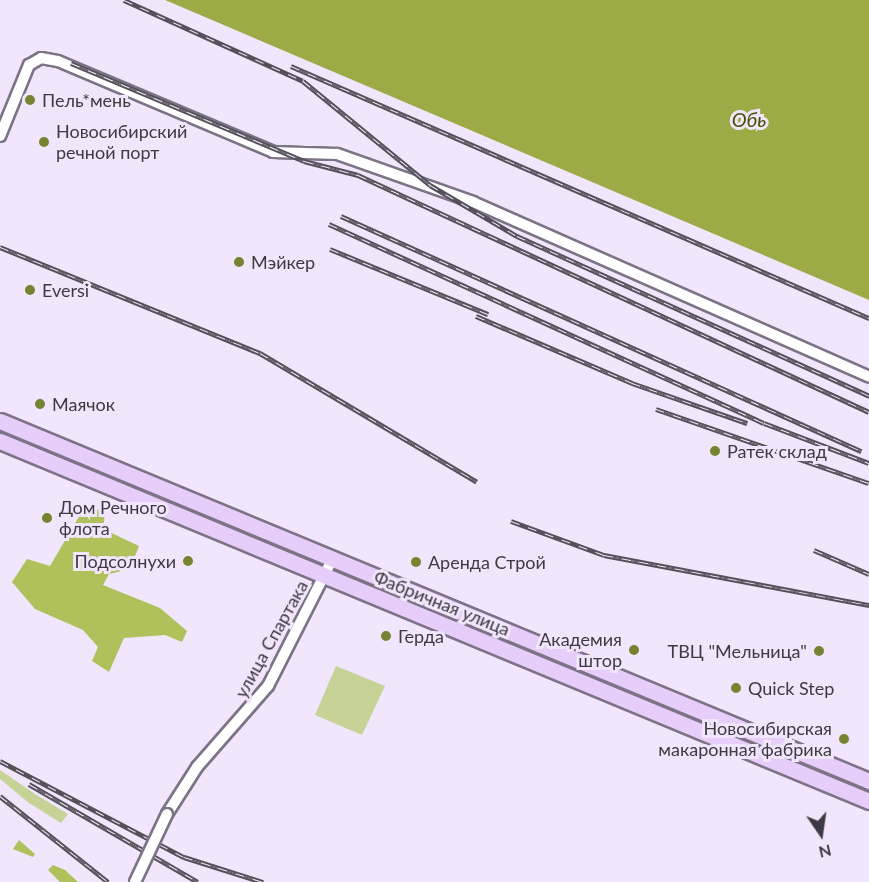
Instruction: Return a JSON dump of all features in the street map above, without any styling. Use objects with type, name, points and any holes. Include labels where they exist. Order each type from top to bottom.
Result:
[{"type":"main road","name":"Фабричная улица","points":[[0,421],[869,781]]},
{"type":"main road","name":"Фабричная улица","points":[[0,441],[869,801]]},
{"type":"street","points":[[0,136],[29,65],[41,58],[58,61],[273,152],[337,154],[473,202],[869,377]]},
{"type":"street","name":"улица Спартака","points":[[135,882],[167,814],[197,767],[268,686],[332,560]]},
{"type":"shaded area","points":[[87,503],[105,514],[103,529],[139,546],[130,569],[109,574],[103,585],[160,608],[187,631],[182,642],[165,635],[124,638],[109,672],[92,661],[98,647],[83,630],[35,609],[12,582],[27,559],[50,566]]},
{"type":"shaded area","points":[[336,666],[385,686],[362,735],[315,715]]},
{"type":"shaded area","points":[[0,770],[68,814],[61,823],[29,803],[0,779]]},
{"type":"shaded area","points":[[19,840],[35,854],[33,857],[13,849]]},
{"type":"shaded area","points":[[53,865],[65,870],[78,882],[60,882],[48,870]]},
{"type":"water","name":"Обь","points":[[165,0],[869,0],[869,300]]},
{"type":"railway","points":[[124,0],[303,81],[430,185],[517,236],[869,396]]},
{"type":"railway","points":[[71,63],[304,161],[358,175],[869,412]]},
{"type":"railway","points":[[291,66],[869,318]]},
{"type":"railway","points":[[341,216],[861,451]]},
{"type":"railway","points":[[329,224],[764,423],[869,463]]},
{"type":"railway","points":[[0,247],[260,353],[477,482]]},
{"type":"railway","points":[[330,249],[488,314]]},
{"type":"railway","points":[[476,316],[632,383],[747,423]]},
{"type":"railway","points":[[656,409],[869,483]]},
{"type":"railway","points":[[511,521],[604,555],[869,605]]},
{"type":"railway","points":[[814,550],[869,574]]},
{"type":"railway","points":[[0,761],[184,857],[263,882]]},
{"type":"railway","points":[[29,784],[198,882]]},
{"type":"railway","points":[[0,796],[108,882]]},
{"type":"place","name":"Пель*мень","points":[[30,100]]},
{"type":"place","name":"Новосибирский речной порт","points":[[44,142]]},
{"type":"place","name":"Мэйкер","points":[[239,262]]},
{"type":"place","name":"Eversi","points":[[30,290]]},
{"type":"place","name":"Маячок","points":[[40,404]]},
{"type":"place","name":"Ратек склад","points":[[715,451]]},
{"type":"place","name":"Дом Речного флота","points":[[47,518]]},
{"type":"place","name":"Подсолнухи","points":[[188,561]]},
{"type":"place","name":"Аренда Строй","points":[[416,562]]},
{"type":"place","name":"Герда","points":[[386,636]]},
{"type":"place","name":"Академия штор","points":[[634,650]]},
{"type":"place","name":"ТВЦ \"Мельница\"","points":[[819,651]]},
{"type":"place","name":"Quick Step","points":[[736,688]]},
{"type":"place","name":"Новосибирская макаронная фабрика","points":[[844,739]]}]
